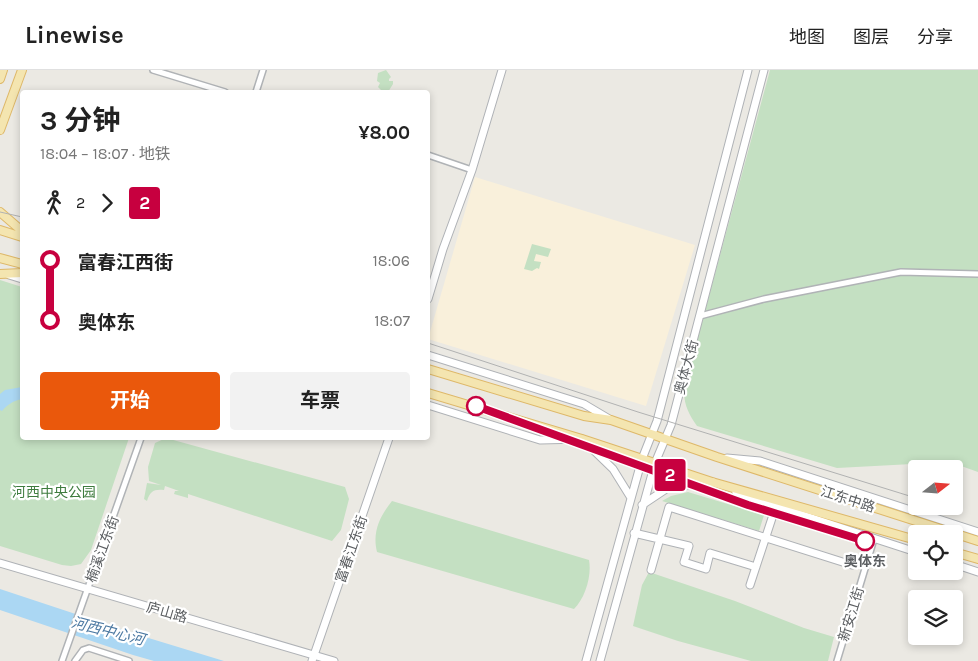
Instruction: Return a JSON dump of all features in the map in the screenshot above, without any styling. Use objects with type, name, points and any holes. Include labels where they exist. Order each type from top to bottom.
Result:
[{"type":"main road","points":[[0,79],[3,70]]},
{"type":"main road","points":[[0,130],[22,70]]},
{"type":"main road","points":[[0,212],[20,229]]},
{"type":"main road","points":[[0,230],[20,236]]},
{"type":"main road","points":[[0,258],[20,263]]},
{"type":"main road","points":[[3,274],[20,273]]},
{"type":"main road","name":"江东中路","points":[[430,370],[584,416],[611,420],[717,458],[978,541]]},
{"type":"main road","name":"江东中路","points":[[430,393],[642,458],[712,482],[908,538]]},
{"type":"main road","points":[[963,555],[978,559]]},
{"type":"street","points":[[153,70],[218,90]]},
{"type":"street","points":[[257,90],[263,70]]},
{"type":"street","points":[[430,292],[443,249],[472,170],[502,70]]},
{"type":"street","name":"奥体大街","points":[[586,661],[642,458],[657,420],[748,70]]},
{"type":"street","name":"奥体大街","points":[[600,661],[642,505],[655,463],[671,425],[764,70]]},
{"type":"street","points":[[430,156],[472,170]]},
{"type":"street","points":[[700,316],[764,299],[900,272],[978,274]]},
{"type":"street","points":[[3,274],[20,278]]},
{"type":"street","name":"江东中路","points":[[430,356],[584,404],[611,420]]},
{"type":"street","name":"江东中路","points":[[430,406],[540,440],[582,439]]},
{"type":"street","points":[[582,439],[613,469],[631,498]]},
{"type":"street","name":"楠溪江东街","points":[[62,661],[140,440]]},
{"type":"street","name":"富春江东街","points":[[313,658],[388,440]]},
{"type":"street","name":"江东中路","points":[[717,458],[760,462],[978,532]]},
{"type":"street","points":[[642,505],[669,487],[712,482]]},
{"type":"street","name":"江东中路","points":[[712,482],[754,499],[908,550]]},
{"type":"street","points":[[651,570],[669,507],[852,565]]},
{"type":"street","points":[[750,585],[773,515]]},
{"type":"street","points":[[634,533],[689,546],[684,562],[706,569],[710,553],[756,567]]},
{"type":"street","name":"新安江街","points":[[837,661],[874,539]]},
{"type":"street","name":"庐山路","points":[[0,563],[313,658],[334,661]]},
{"type":"street","points":[[963,567],[978,572]]},
{"type":"street","points":[[75,661],[83,650],[89,648],[129,661]]},
{"type":"shaded area","points":[[475,177],[695,245],[646,406],[430,340],[430,332]]},
{"type":"green space","points":[[386,70],[391,77],[389,81],[393,81],[393,84],[389,90],[381,90],[378,87],[380,83],[377,81],[378,73]]},
{"type":"green space","points":[[770,70],[978,70],[978,472],[963,467],[963,460],[908,460],[908,464],[837,468],[697,426],[686,407],[685,385]]},
{"type":"green space","points":[[532,244],[551,249],[548,257],[536,254],[534,261],[541,262],[539,269],[537,268],[532,271],[524,269]]},
{"type":"green space","name":"河西中央公园","points":[[0,280],[20,286],[20,440],[128,440],[91,550],[81,564],[62,565],[0,546]]},
{"type":"green space","points":[[162,440],[173,440],[345,487],[349,499],[341,530],[332,541],[188,494],[188,498],[174,494],[175,491],[179,491],[165,486],[164,490],[155,490],[151,493],[147,501],[144,499],[147,483],[161,485],[149,481],[148,467],[155,443]]},
{"type":"green space","points":[[688,492],[764,515],[759,531],[662,501],[671,496]]},
{"type":"green space","points":[[392,501],[589,560],[588,580],[584,593],[574,609],[377,552],[376,531],[384,512]]},
{"type":"green space","points":[[649,572],[834,637],[828,661],[751,661],[678,641],[633,626],[642,585]]},
{"type":"water","points":[[20,387],[20,400],[6,406],[2,411],[0,410],[0,394],[5,390]]},
{"type":"water","name":"河西中心河","points":[[0,589],[224,661],[154,661],[133,655],[0,610]]},
{"type":"tram line","points":[[0,212],[20,217]]},
{"type":"tram line","points":[[430,344],[638,412],[908,496]]},
{"type":"metro line","name":"2","points":[[476,406],[748,505],[865,541]]},
{"type":"place","name":"奥体东","points":[[865,541]]}]
